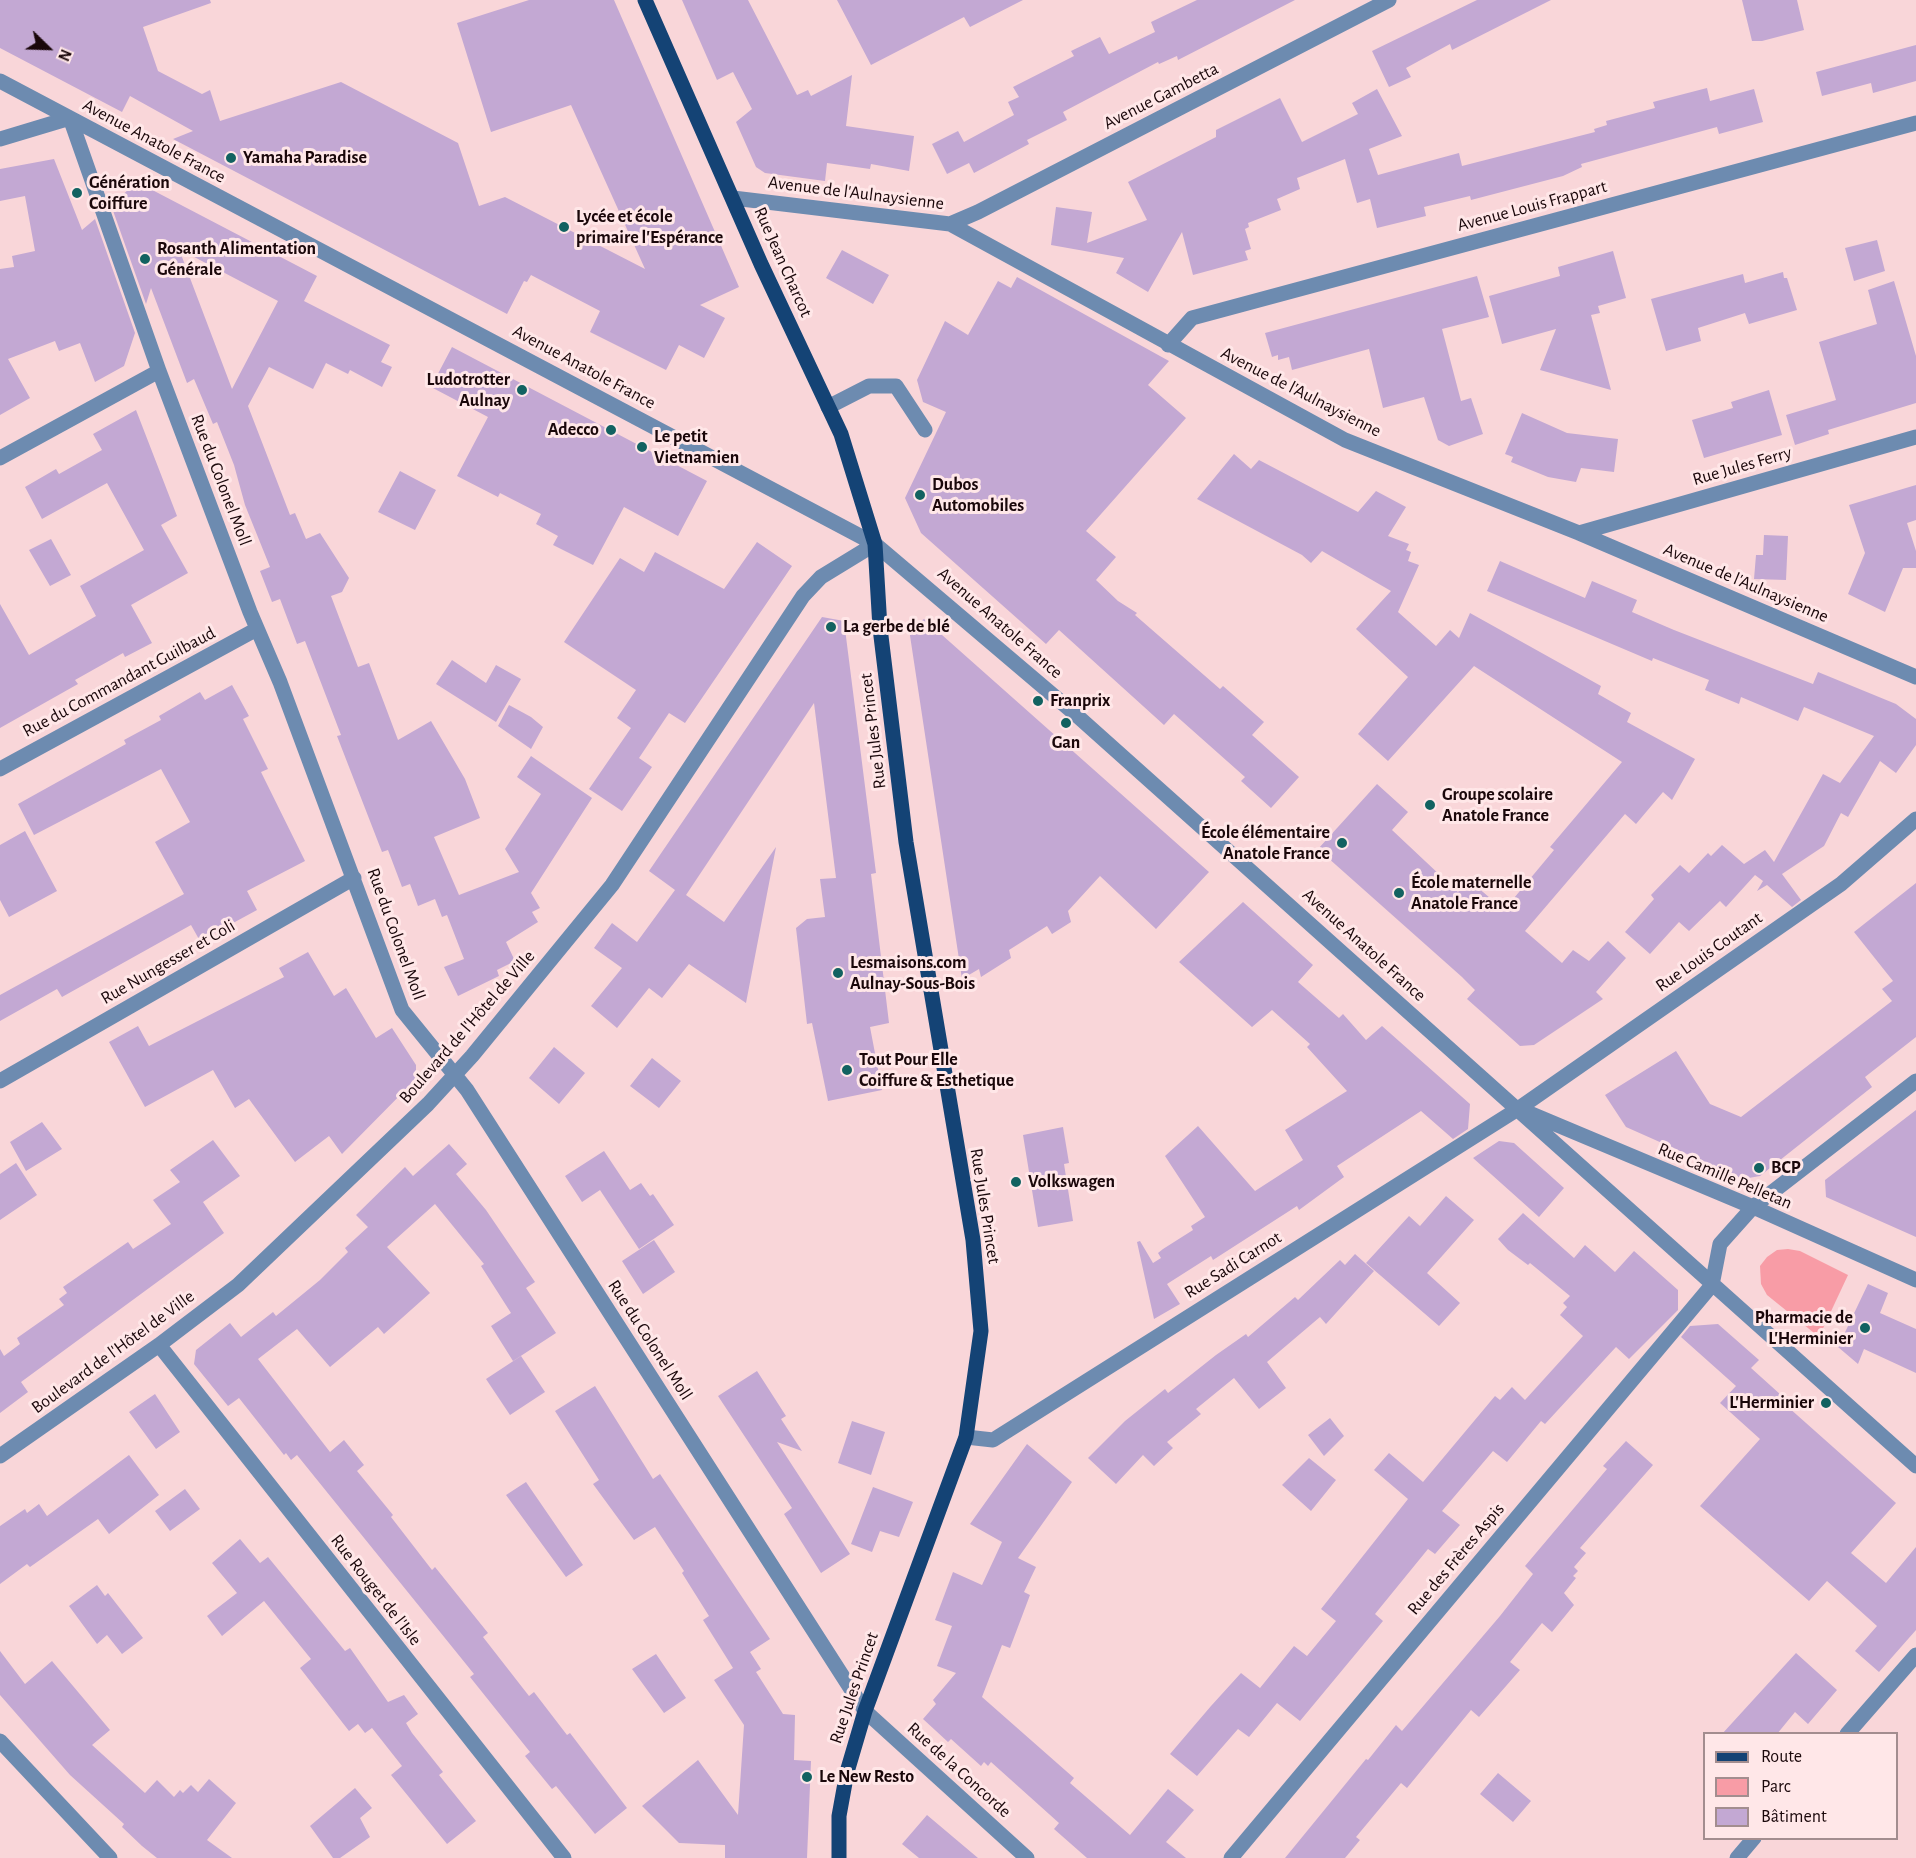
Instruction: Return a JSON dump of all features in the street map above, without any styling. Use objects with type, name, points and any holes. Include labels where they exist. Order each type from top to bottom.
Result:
[{"type":"main road","name":"Rue Jean Charcot","points":[[645,0],[841,434],[875,544]]},
{"type":"main road","name":"Rue Jules Princet","points":[[839,1858],[839,1816],[847,1772],[865,1711],[966,1437],[981,1331],[974,1251],[906,842],[880,628],[875,544]]},
{"type":"street","name":"Avenue Gambetta","points":[[950,224],[989,207],[1389,0]]},
{"type":"street","name":"Avenue Anatole France","points":[[0,81],[875,544],[1074,713],[1916,1466]]},
{"type":"street","points":[[0,139],[70,118]]},
{"type":"street","name":"Rue du Colonel Moll","points":[[70,118],[159,371],[257,629],[280,682],[402,1010],[467,1090],[865,1711]]},
{"type":"street","name":"Avenue Louis Frappart","points":[[1168,345],[1192,318],[1916,123]]},
{"type":"street","name":"Avenue de l'Aulnaysienne","points":[[733,198],[950,224],[1345,440],[1579,533],[1916,677]]},
{"type":"street","points":[[0,458],[159,371]]},
{"type":"street","points":[[828,407],[869,386],[896,386],[925,430]]},
{"type":"street","name":"Rue Jules Ferry","points":[[1579,533],[1916,437]]},
{"type":"street","name":"Boulevard de l'Hôtel de Ville","points":[[0,1456],[159,1345],[238,1285],[404,1128],[454,1075],[612,885],[803,596],[821,578],[875,544]]},
{"type":"street","name":"Rue du Commandant Guilbaud","points":[[0,769],[257,629]]},
{"type":"street","name":"Rue Louis Coutant","points":[[1518,1109],[1841,884],[1916,819]]},
{"type":"street","name":"Rue Nungesser et Coli","points":[[0,1081],[354,878]]},
{"type":"street","points":[[1712,1285],[1720,1244],[1753,1208],[1916,1081]]},
{"type":"street","name":"Rue Camille Pelletan","points":[[1518,1109],[1753,1208],[1916,1280]]},
{"type":"street","name":"Rue Sadi Carnot","points":[[966,1437],[993,1440],[1518,1109]]},
{"type":"street","name":"Rue des Frères Aspis","points":[[1231,1858],[1712,1285]]},
{"type":"street","name":"Rue Rouget de l'Isle","points":[[159,1345],[564,1858]]},
{"type":"street","points":[[1849,1732],[1916,1656]]},
{"type":"street","name":"Rue de la Concorde","points":[[865,1711],[1027,1858]]},
{"type":"street","points":[[0,1741],[110,1858]]},
{"type":"street","points":[[1737,1858],[1753,1840]]},
{"type":"green space","points":[[1777,1250],[1800,1251],[1848,1275],[1819,1337],[1767,1295],[1761,1284],[1760,1266]]},
{"type":"building","points":[[0,0],[210,0],[211,3],[143,27],[158,71],[202,94],[210,90],[220,121],[341,82],[458,143],[479,206],[505,197],[645,269],[571,105],[491,132],[457,23],[529,0],[614,0],[739,287],[700,305],[725,318],[704,358],[679,345],[666,370],[590,332],[600,311],[531,275],[527,282],[524,281],[507,314],[173,139],[193,131],[130,96],[122,112],[0,48]]},
{"type":"building","points":[[682,0],[748,0],[797,95],[808,90],[811,96],[852,75],[846,126],[914,136],[909,171],[871,164],[870,169],[827,163],[825,181],[765,173],[756,167],[736,122],[752,109],[733,72],[717,80]]},
{"type":"building","points":[[837,0],[1023,0],[970,27],[964,17],[871,65]]},
{"type":"building","points":[[1197,0],[1295,0],[1178,60],[1177,56],[1159,64],[1158,62],[1063,112],[1067,120],[1027,140],[1029,144],[974,173],[969,163],[947,174],[932,144],[958,131],[964,142],[1014,115],[1008,102],[1019,97],[1013,87],[1074,56],[1071,51],[1100,37],[1109,54],[1155,32],[1151,22]]},
{"type":"building","points":[[1477,0],[1551,0],[1452,50],[1450,44],[1406,68],[1411,77],[1389,87],[1372,51]]},
{"type":"building","points":[[1742,0],[1797,0],[1804,30],[1762,41],[1752,41]]},
{"type":"building","points":[[1916,45],[1916,81],[1873,93],[1871,83],[1822,96],[1816,72]]},
{"type":"building","points":[[1707,88],[1710,101],[1754,89],[1763,122],[1719,134],[1717,127],[1581,164],[1582,167],[1563,176],[1471,200],[1470,196],[1424,207],[1426,216],[1377,228],[1370,199],[1357,203],[1345,159],[1297,178],[1300,189],[1277,199],[1281,210],[1248,223],[1249,227],[1245,229],[1251,249],[1245,251],[1248,260],[1193,275],[1182,232],[1148,292],[1116,273],[1124,258],[1051,245],[1056,207],[1092,212],[1087,243],[1147,220],[1128,182],[1216,137],[1216,130],[1280,98],[1302,142],[1358,114],[1352,103],[1377,89],[1402,136],[1369,149],[1378,175],[1459,153],[1462,166],[1595,132],[1594,129],[1607,125],[1606,121],[1655,108],[1653,102]]},
{"type":"building","points":[[54,159],[82,230],[95,219],[135,333],[124,366],[95,382],[80,343],[59,351],[55,341],[8,359],[30,398],[0,415],[0,269],[14,267],[12,256],[35,251],[25,196],[0,201],[0,169]]},
{"type":"building","points":[[137,182],[317,276],[304,301],[390,345],[381,362],[392,367],[382,387],[350,370],[348,374],[326,363],[313,389],[269,367],[248,406],[290,515],[295,513],[306,539],[320,533],[349,578],[342,592],[331,596],[358,667],[369,663],[398,740],[431,721],[465,779],[480,818],[434,837],[459,895],[519,872],[505,849],[541,794],[517,777],[531,756],[592,798],[531,893],[540,908],[532,912],[538,922],[506,942],[515,961],[497,970],[499,976],[458,996],[444,967],[464,959],[447,915],[442,917],[435,899],[418,906],[410,884],[402,887],[388,850],[382,852],[337,736],[341,735],[305,641],[297,644],[280,599],[272,602],[260,571],[270,567],[245,505],[234,465],[217,422],[213,424],[194,379],[187,383],[151,288],[146,304],[111,205]],"holes":[[[179,249],[278,301],[232,389]]]},
{"type":"building","points":[[1877,240],[1885,271],[1854,281],[1845,248]]},
{"type":"building","points":[[842,250],[889,275],[873,304],[826,278]]},
{"type":"building","points":[[1613,251],[1626,298],[1598,306],[1600,313],[1591,315],[1611,390],[1540,370],[1556,329],[1502,344],[1489,296],[1560,276],[1558,267]]},
{"type":"building","points":[[1783,272],[1797,310],[1749,324],[1745,313],[1698,328],[1701,341],[1666,351],[1651,299],[1743,274],[1745,283]]},
{"type":"building","points":[[1477,276],[1489,317],[1442,329],[1461,401],[1471,398],[1483,434],[1449,446],[1438,440],[1424,397],[1383,408],[1369,349],[1292,370],[1289,357],[1278,360],[1278,355],[1272,357],[1265,333]]},
{"type":"building","points":[[1017,277],[1169,361],[1148,385],[1186,418],[1086,531],[1116,557],[1096,580],[1118,601],[1137,613],[1135,615],[1220,689],[1223,686],[1264,722],[1252,735],[1299,777],[1271,808],[1241,781],[1245,777],[1174,714],[1164,725],[1059,630],[1046,644],[921,533],[905,498],[946,412],[923,402],[917,380],[945,321],[968,335],[998,281],[1011,288]]},
{"type":"building","points":[[1894,281],[1916,356],[1916,403],[1828,430],[1829,434],[1795,445],[1786,415],[1836,400],[1819,342],[1877,324],[1868,290]]},
{"type":"building","points":[[452,347],[707,481],[678,536],[624,507],[593,565],[553,545],[558,536],[536,524],[541,514],[500,493],[498,497],[457,476],[488,417],[431,387]]},
{"type":"building","points":[[1769,390],[1782,435],[1704,458],[1692,420],[1733,408],[1731,402]]},
{"type":"building","points":[[136,410],[177,516],[161,525],[188,573],[131,605],[152,643],[125,657],[123,653],[75,680],[78,684],[0,728],[0,604],[29,655],[96,616],[80,586],[144,550],[107,483],[42,519],[25,487],[56,469],[59,474],[102,450],[93,434]]},
{"type":"building","points":[[1522,413],[1567,433],[1618,439],[1614,472],[1581,468],[1576,482],[1548,477],[1511,462],[1513,457],[1505,454]]},
{"type":"building","points":[[1234,454],[1251,469],[1259,460],[1358,512],[1376,491],[1406,507],[1388,536],[1409,544],[1406,550],[1411,552],[1408,561],[1419,565],[1398,612],[1436,646],[1450,630],[1459,638],[1470,613],[1601,686],[1598,694],[1631,713],[1627,722],[1695,759],[1672,800],[1663,792],[1636,824],[1625,814],[1525,931],[1562,963],[1573,950],[1589,961],[1608,941],[1626,958],[1596,992],[1603,999],[1534,1045],[1520,1046],[1467,999],[1475,990],[1318,849],[1377,784],[1408,812],[1392,830],[1458,892],[1469,880],[1504,910],[1554,850],[1550,847],[1622,762],[1474,666],[1388,761],[1358,734],[1408,677],[1356,629],[1391,591],[1322,551],[1311,563],[1302,555],[1197,499]]},
{"type":"building","points":[[400,471],[436,490],[415,530],[378,512]]},
{"type":"building","points":[[1916,485],[1916,520],[1907,523],[1916,551],[1916,568],[1903,568],[1885,612],[1848,594],[1865,553],[1849,505]]},
{"type":"building","points":[[1764,535],[1788,536],[1786,580],[1754,579],[1756,555],[1763,555]]},
{"type":"building","points":[[51,539],[71,575],[50,586],[29,550]]},
{"type":"building","points":[[757,542],[792,566],[685,723],[669,713],[639,758],[652,767],[622,811],[589,789],[631,728],[617,718],[636,690],[564,642],[620,558],[644,572],[655,552],[724,589]]},
{"type":"building","points":[[1500,561],[1585,598],[1592,581],[1637,600],[1632,612],[1674,630],[1813,684],[1818,672],[1896,704],[1916,719],[1916,745],[1896,773],[1880,761],[1848,817],[1841,813],[1824,846],[1782,874],[1801,900],[1792,907],[1767,885],[1757,891],[1763,881],[1755,875],[1726,907],[1720,901],[1689,931],[1679,922],[1650,954],[1625,932],[1654,899],[1651,895],[1680,865],[1689,873],[1708,853],[1711,856],[1722,845],[1744,864],[1765,850],[1774,862],[1823,774],[1840,783],[1874,736],[1804,707],[1798,721],[1741,697],[1739,704],[1705,690],[1709,680],[1653,658],[1652,661],[1487,591]]},
{"type":"building","points":[[822,617],[844,621],[876,873],[871,874],[889,1023],[870,1027],[882,1090],[828,1101],[812,1023],[807,1024],[796,928],[807,919],[825,917],[820,879],[836,878],[814,703],[686,895],[724,922],[776,847],[746,1003],[689,964],[662,998],[649,988],[617,1028],[591,1006],[622,968],[594,948],[612,923],[637,942],[675,890],[649,871]]},
{"type":"building","points":[[924,619],[1209,872],[1156,929],[1100,876],[1068,911],[1071,922],[1052,934],[1047,926],[1009,950],[1011,958],[981,977],[979,969],[962,979],[909,629]]},
{"type":"building","points":[[452,660],[486,683],[496,665],[521,679],[496,722],[436,684]]},
{"type":"building","points":[[232,685],[249,716],[243,719],[268,769],[261,772],[305,861],[247,891],[257,910],[200,941],[191,925],[62,997],[57,989],[0,1021],[0,995],[184,894],[155,842],[190,822],[161,769],[34,835],[18,804],[126,744],[124,740],[161,720],[159,716],[200,692],[205,700]]},
{"type":"building","points":[[509,705],[531,717],[543,727],[531,749],[498,726]]},
{"type":"building","points":[[25,831],[57,891],[9,917],[0,900],[0,845]]},
{"type":"building","points":[[1916,883],[1916,1037],[1865,1077],[1872,1087],[1760,1176],[1743,1179],[1626,1127],[1605,1095],[1676,1051],[1710,1104],[1741,1117],[1892,1001],[1882,989],[1893,981],[1854,932]]},
{"type":"building","points":[[1243,902],[1313,965],[1298,982],[1339,1018],[1343,1014],[1366,1040],[1382,1026],[1470,1104],[1468,1129],[1453,1139],[1421,1111],[1337,1166],[1344,1177],[1299,1210],[1297,1206],[1213,1260],[1211,1256],[1167,1284],[1180,1304],[1154,1319],[1137,1242],[1140,1241],[1153,1263],[1161,1258],[1158,1253],[1193,1230],[1191,1226],[1205,1217],[1165,1156],[1198,1126],[1255,1191],[1303,1160],[1285,1130],[1347,1091],[1307,1047],[1310,1044],[1272,1010],[1252,1027],[1179,962]]},
{"type":"building","points":[[308,952],[334,996],[346,988],[376,1038],[392,1028],[416,1065],[416,1079],[342,1154],[329,1136],[295,1162],[249,1099],[235,1108],[213,1070],[145,1107],[109,1042],[138,1026],[149,1046],[284,977],[279,968]]},
{"type":"building","points":[[554,1047],[585,1073],[559,1104],[529,1078]]},
{"type":"building","points":[[652,1058],[681,1081],[659,1108],[630,1086]]},
{"type":"building","points":[[1916,1110],[1916,1237],[1826,1197],[1825,1180]]},
{"type":"building","points":[[42,1122],[62,1149],[26,1171],[10,1142]]},
{"type":"building","points":[[1063,1127],[1069,1163],[1064,1164],[1073,1221],[1038,1227],[1023,1135]]},
{"type":"building","points":[[213,1140],[240,1176],[203,1202],[224,1233],[21,1382],[28,1392],[0,1413],[0,1349],[4,1356],[20,1344],[17,1338],[64,1305],[59,1299],[67,1293],[63,1287],[128,1242],[133,1249],[171,1224],[153,1200],[180,1182],[170,1170]]},
{"type":"building","points":[[1499,1141],[1514,1143],[1564,1188],[1539,1217],[1473,1158]]},
{"type":"building","points":[[449,1144],[467,1164],[456,1174],[486,1210],[535,1282],[526,1288],[556,1333],[513,1361],[491,1326],[511,1313],[481,1266],[484,1264],[435,1204],[387,1247],[430,1293],[384,1334],[378,1327],[330,1367],[297,1329],[258,1359],[330,1452],[344,1440],[364,1465],[357,1471],[393,1515],[391,1517],[432,1570],[435,1567],[488,1633],[483,1637],[529,1696],[534,1692],[567,1735],[570,1733],[627,1808],[595,1834],[556,1786],[552,1789],[525,1756],[530,1752],[470,1677],[474,1674],[297,1455],[291,1460],[286,1453],[284,1455],[239,1398],[228,1406],[194,1364],[196,1350],[230,1323],[241,1337],[273,1312],[276,1316],[320,1280],[348,1252],[345,1248],[368,1227],[356,1215],[405,1167],[413,1176]]},
{"type":"building","points":[[604,1151],[630,1190],[641,1183],[650,1196],[653,1194],[674,1225],[639,1249],[600,1190],[582,1202],[565,1176]]},
{"type":"building","points":[[16,1163],[37,1195],[0,1220],[0,1174]]},
{"type":"building","points":[[1446,1196],[1474,1220],[1427,1273],[1460,1303],[1439,1326],[1366,1263],[1409,1216],[1420,1226]]},
{"type":"building","points":[[1523,1213],[1574,1258],[1585,1245],[1615,1272],[1634,1251],[1678,1290],[1678,1310],[1629,1359],[1616,1347],[1545,1424],[1541,1421],[1507,1462],[1493,1451],[1442,1511],[1460,1525],[1435,1554],[1428,1549],[1375,1614],[1383,1621],[1300,1721],[1277,1703],[1249,1737],[1238,1729],[1197,1776],[1170,1754],[1241,1673],[1260,1688],[1294,1646],[1307,1656],[1336,1621],[1321,1609],[1408,1499],[1374,1470],[1389,1453],[1423,1482],[1495,1396],[1500,1400],[1512,1387],[1525,1400],[1583,1336],[1560,1315],[1567,1307],[1563,1303],[1570,1296],[1530,1263],[1528,1265],[1508,1250],[1498,1239]]},
{"type":"building","points":[[654,1240],[675,1272],[643,1294],[622,1261]]},
{"type":"building","points":[[1355,1254],[1374,1271],[1326,1324],[1320,1317],[1267,1362],[1286,1388],[1259,1409],[1234,1378],[1196,1409],[1201,1414],[1167,1442],[1173,1448],[1154,1466],[1143,1455],[1116,1484],[1088,1458],[1125,1421],[1165,1389],[1168,1393],[1246,1334],[1248,1337],[1295,1297],[1298,1300],[1340,1260],[1345,1265]]},
{"type":"building","points":[[1868,1284],[1888,1293],[1880,1313],[1916,1329],[1916,1373],[1864,1349],[1858,1364],[1838,1347]]},
{"type":"building","points":[[1718,1324],[1759,1360],[1751,1368],[1791,1404],[1788,1407],[1896,1503],[1851,1553],[1886,1583],[1916,1547],[1916,1630],[1879,1672],[1855,1651],[1877,1626],[1827,1581],[1809,1601],[1700,1506],[1760,1439],[1720,1403],[1736,1386],[1681,1337],[1690,1326]]},
{"type":"building","points":[[521,1356],[545,1392],[510,1415],[486,1379]]},
{"type":"building","points":[[757,1371],[786,1416],[781,1419],[802,1451],[777,1442],[850,1554],[821,1573],[784,1514],[792,1508],[718,1396]]},
{"type":"building","points":[[595,1386],[653,1479],[660,1474],[770,1639],[750,1652],[761,1669],[756,1672],[783,1714],[795,1715],[794,1760],[811,1761],[807,1858],[725,1858],[725,1845],[679,1843],[642,1806],[698,1760],[738,1815],[744,1725],[714,1680],[733,1668],[703,1620],[709,1616],[682,1573],[684,1571],[655,1527],[634,1540],[593,1484],[599,1480],[555,1411]]},
{"type":"building","points":[[155,1394],[180,1432],[156,1449],[129,1412]]},
{"type":"building","points":[[1330,1418],[1344,1436],[1324,1456],[1308,1435]]},
{"type":"building","points":[[852,1421],[885,1432],[871,1475],[838,1463]]},
{"type":"building","points":[[1626,1441],[1653,1465],[1580,1548],[1586,1553],[1574,1567],[1578,1571],[1573,1576],[1576,1578],[1564,1593],[1574,1605],[1552,1632],[1542,1623],[1510,1662],[1520,1670],[1479,1717],[1471,1710],[1407,1788],[1401,1783],[1356,1837],[1360,1840],[1345,1858],[1285,1858],[1396,1725],[1402,1731],[1500,1616],[1533,1574],[1525,1566],[1607,1469],[1603,1466]]},
{"type":"building","points":[[1027,1444],[1072,1482],[1018,1558],[1036,1567],[1024,1592],[1030,1595],[1010,1648],[1002,1645],[982,1697],[1074,1778],[1070,1783],[1130,1835],[1168,1789],[1194,1810],[1166,1842],[1186,1858],[1087,1858],[1054,1829],[1059,1823],[991,1762],[988,1766],[984,1762],[981,1766],[951,1739],[948,1742],[923,1719],[936,1704],[933,1700],[956,1673],[937,1666],[952,1626],[935,1620],[953,1572],[982,1585],[1002,1542],[970,1524]]},
{"type":"building","points":[[129,1455],[159,1495],[109,1534],[98,1519],[30,1567],[27,1564],[0,1584],[0,1526],[25,1509],[27,1513],[39,1504],[47,1516]]},
{"type":"building","points":[[1309,1458],[1336,1480],[1311,1511],[1282,1485]]},
{"type":"building","points":[[526,1482],[583,1565],[566,1577],[506,1495]]},
{"type":"building","points":[[873,1487],[913,1502],[899,1537],[880,1531],[872,1552],[851,1544]]},
{"type":"building","points":[[185,1489],[200,1509],[170,1531],[155,1511]]},
{"type":"building","points":[[240,1539],[260,1563],[268,1557],[345,1651],[350,1648],[388,1702],[404,1695],[418,1714],[406,1723],[443,1772],[439,1775],[476,1821],[447,1844],[391,1775],[402,1766],[372,1728],[365,1733],[358,1724],[349,1731],[300,1668],[311,1659],[264,1601],[222,1636],[207,1616],[237,1593],[212,1563]]},
{"type":"building","points":[[97,1585],[105,1596],[108,1593],[143,1638],[122,1654],[107,1635],[97,1644],[69,1606]]},
{"type":"building","points":[[0,1651],[25,1684],[52,1661],[110,1730],[92,1745],[145,1793],[157,1780],[174,1797],[180,1790],[183,1793],[191,1785],[198,1792],[209,1779],[236,1803],[207,1840],[232,1858],[157,1858],[142,1846],[122,1827],[124,1824],[70,1775],[0,1695]]},
{"type":"building","points":[[1796,1653],[1837,1690],[1808,1724],[1795,1712],[1779,1732],[1724,1732]]},
{"type":"building","points":[[656,1654],[686,1698],[664,1713],[632,1669]]},
{"type":"building","points":[[1498,1773],[1531,1801],[1513,1822],[1480,1794]]},
{"type":"building","points":[[355,1788],[372,1808],[360,1818],[370,1837],[340,1858],[333,1858],[310,1826]]},
{"type":"building","points":[[927,1815],[978,1858],[919,1858],[902,1844]]},
{"type":"place","name":"Yamaha Paradise","points":[[231,158]]},
{"type":"place","name":"Génération Coiffure","points":[[77,193]]},
{"type":"place","name":"Lycée et école primaire l'Espérance","points":[[564,227]]},
{"type":"place","name":"Rosanth Alimentation Générale","points":[[145,259]]},
{"type":"place","name":"Ludotrotter Aulnay","points":[[522,390]]},
{"type":"place","name":"Adecco","points":[[611,430]]},
{"type":"place","name":"Le petit Vietnamien","points":[[642,447]]},
{"type":"place","name":"Dubos Automobiles","points":[[920,495]]},
{"type":"place","name":"La gerbe de blé","points":[[831,627]]},
{"type":"place","name":"Franprix","points":[[1038,701]]},
{"type":"place","name":"Gan","points":[[1066,723]]},
{"type":"place","name":"Groupe scolaire Anatole France","points":[[1430,805]]},
{"type":"place","name":"École élémentaire Anatole France","points":[[1342,843]]},
{"type":"place","name":"École maternelle Anatole France","points":[[1399,893]]},
{"type":"place","name":"Lesmaisons.com Aulnay-Sous-Bois","points":[[838,973]]},
{"type":"place","name":"Tout Pour Elle Coiffure & Esthetique","points":[[847,1070]]},
{"type":"place","name":"BCP","points":[[1759,1168]]},
{"type":"place","name":"Volkswagen","points":[[1016,1182]]},
{"type":"place","name":"Pharmacie de L'Herminier","points":[[1865,1328]]},
{"type":"place","name":"L'Herminier","points":[[1826,1403]]},
{"type":"place","name":"Le New Resto","points":[[807,1777]]}]
